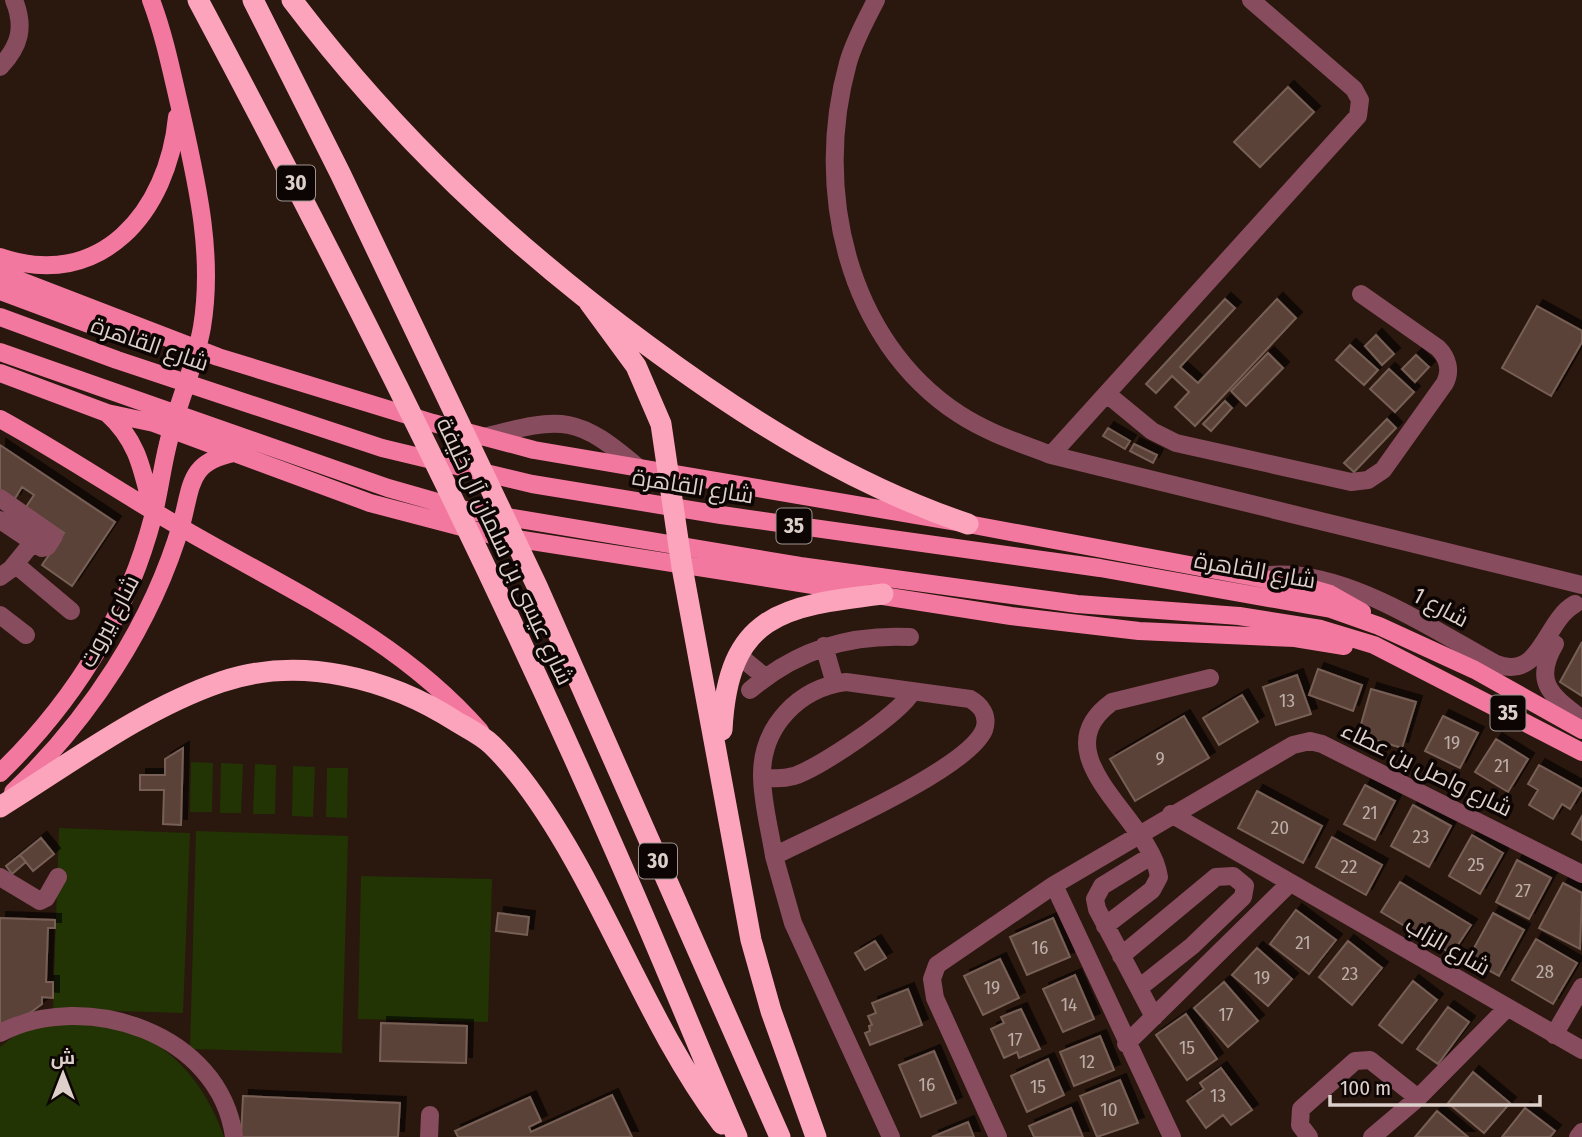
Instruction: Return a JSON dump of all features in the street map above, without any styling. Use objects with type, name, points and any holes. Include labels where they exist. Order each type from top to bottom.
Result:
[{"type":"highway","name":"شارع عيسى بن سلمان آل خليفة","points":[[198,0],[390,368],[497,593],[618,856],[734,1137]]},
{"type":"highway","name":"شارع عيسى بن سلمان آل خليفة","points":[[253,0],[428,356],[537,586],[780,1137]]},
{"type":"highway","points":[[292,0],[341,65],[454,185],[516,243],[589,302],[696,382],[783,438],[874,487],[968,524]]},
{"type":"highway","points":[[589,302],[646,384],[661,424],[680,558],[761,979],[816,1137]]},
{"type":"highway","points":[[720,764],[726,686],[738,655],[760,629],[788,611],[820,601],[883,594]]},
{"type":"highway","points":[[0,805],[182,697],[222,682],[270,672],[324,672],[387,687],[424,702],[491,744],[518,776],[563,840],[688,1074],[734,1137]]},
{"type":"main road","points":[[0,257],[35,267],[72,263],[96,254],[130,230],[153,201],[168,166],[176,133],[178,99],[170,59],[151,0]]},
{"type":"main road","name":"شارع بيروت","points":[[0,773],[48,723],[90,663],[124,597],[153,515],[173,425],[196,355],[207,292],[206,258],[199,192],[178,99]]},
{"type":"main road","points":[[0,273],[147,331],[196,355],[546,453],[641,470],[668,478],[968,524],[1255,577],[1330,594],[1379,625]]},
{"type":"main road","points":[[0,291],[89,324],[118,330],[147,331]]},
{"type":"main road","name":"شارع القاهرة","points":[[0,317],[117,360],[382,448],[532,484],[721,515],[1114,571],[1307,604],[1379,625],[1475,670],[1582,730]]},
{"type":"main road","name":"شارع القاهرة","points":[[0,352],[388,488],[465,510],[800,566],[1103,607],[1239,615],[1293,623],[1374,645],[1582,752]]},
{"type":"main road","name":"شارع القاهرة","points":[[0,373],[107,413],[173,425],[234,453],[370,503],[541,545],[680,558],[1011,616],[1139,631],[1305,639],[1354,649],[1434,674]]},
{"type":"main road","points":[[107,413],[130,438],[139,455],[153,515]]},
{"type":"main road","points":[[2,421],[396,651],[440,688],[491,744]]},
{"type":"main road","name":"شارع بيروت","points":[[0,805],[69,734],[117,665],[141,622],[173,546],[196,471],[207,461],[234,453]]},
{"type":"street","points":[[0,67],[12,55],[19,38],[20,19],[13,0]]},
{"type":"street","points":[[876,0],[848,61],[838,111],[836,198],[842,236],[854,280],[878,330],[935,396],[990,432],[1051,455],[1582,584]]},
{"type":"street","points":[[1051,455],[1358,116],[1360,100],[1354,89],[1251,0]]},
{"type":"street","points":[[1107,394],[1152,431],[1176,443],[1351,482],[1368,480],[1384,470],[1445,383],[1448,372],[1446,359],[1438,348],[1361,294]]},
{"type":"street","points":[[484,437],[541,423],[576,426],[598,434],[641,470]]},
{"type":"street","points":[[0,498],[54,535],[46,548],[0,520]]},
{"type":"street","points":[[0,577],[33,542]]},
{"type":"street","points":[[15,564],[71,611]]},
{"type":"street","name":"شارع 1","points":[[1255,577],[1292,575],[1347,589],[1402,613],[1496,664],[1510,667],[1532,660],[1562,614],[1579,597]]},
{"type":"street","name":"شارع 1","points":[[1579,597],[1570,620],[1547,658],[1544,672],[1553,696],[1582,719]]},
{"type":"street","points":[[0,615],[26,635]]},
{"type":"street","points":[[750,690],[793,659],[824,646],[867,637],[910,637]]},
{"type":"street","points":[[824,646],[835,684]]},
{"type":"street","points":[[738,655],[765,677]]},
{"type":"street","points":[[1105,926],[1155,887],[1158,871],[1139,833],[1093,770],[1087,745],[1094,720],[1102,710],[1124,697],[1210,678]]},
{"type":"street","points":[[774,856],[934,773],[965,750],[984,730],[986,723],[982,708],[970,699],[858,683],[835,684],[811,693],[782,717],[769,739],[762,777],[774,856],[793,923],[891,1137]]},
{"type":"street","points":[[762,777],[783,778],[803,772],[892,715],[912,692]]},
{"type":"street","name":"شارع واصل بن عطاء","points":[[998,1137],[935,998],[932,979],[937,965],[1054,885],[1293,744],[1310,741],[1322,744],[1582,874]]},
{"type":"street","name":"شارع الزاب","points":[[1171,814],[1506,1009],[1582,1049]]},
{"type":"street","points":[[1151,856],[1099,890],[1095,904],[1154,1017]]},
{"type":"street","points":[[1121,956],[1216,877],[1233,876],[1245,886],[1243,897],[1139,988]]},
{"type":"street","points":[[0,877],[40,901],[46,898],[58,877]]},
{"type":"street","points":[[1126,1044],[1290,883]]},
{"type":"street","points":[[1054,885],[1126,1044],[1172,1137]]},
{"type":"street","points":[[1553,1035],[1582,987]]},
{"type":"street","points":[[1378,1135],[1506,1009]]},
{"type":"street","points":[[0,1033],[13,1026],[72,1015],[126,1021],[155,1034],[193,1061],[210,1079],[222,1099],[234,1137]]},
{"type":"street","points":[[1309,1137],[1300,1125],[1301,1109],[1355,1061],[1370,1060],[1418,1098]]},
{"type":"street","points":[[429,1137],[430,1115]]},
{"type":"street","points":[[1578,1137],[1582,1132]]},
{"type":"green space","points":[[191,762],[213,763],[212,812],[190,812]]},
{"type":"green space","points":[[221,763],[243,764],[241,813],[220,813]]},
{"type":"green space","points":[[255,764],[276,765],[275,814],[253,814]]},
{"type":"green space","points":[[293,766],[315,767],[313,817],[292,816]]},
{"type":"green space","points":[[327,768],[348,768],[347,818],[326,817]]},
{"type":"green space","points":[[59,828],[190,833],[183,1013],[53,1009]]},
{"type":"green space","points":[[196,831],[348,836],[342,1053],[190,1049]]},
{"type":"green space","points":[[361,876],[492,879],[488,1022],[358,1019]]},
{"type":"green space","points":[[47,1023],[106,1025],[128,1030],[165,1050],[194,1080],[216,1117],[224,1137],[0,1137],[0,1047],[19,1032]]},
{"type":"building","points":[[1288,87],[1314,112],[1260,167],[1234,142]]},
{"type":"building","points":[[1225,299],[1235,308],[1180,367],[1198,383],[1277,299],[1296,318],[1195,426],[1175,407],[1189,392],[1172,376],[1156,393],[1146,384]]},
{"type":"building","points":[[1537,306],[1582,331],[1582,342],[1551,396],[1502,368]]},
{"type":"building","points":[[1376,335],[1394,354],[1382,365],[1365,346]]},
{"type":"building","points":[[1350,345],[1378,370],[1364,385],[1336,360]]},
{"type":"building","points":[[1268,353],[1283,368],[1246,406],[1231,391]]},
{"type":"building","points":[[1416,355],[1429,367],[1415,382],[1402,369]]},
{"type":"building","points":[[1389,369],[1414,392],[1395,412],[1370,389]]},
{"type":"building","points":[[1225,401],[1232,408],[1211,431],[1203,424]]},
{"type":"building","points":[[1387,419],[1396,428],[1354,472],[1344,463]]},
{"type":"building","points":[[1108,428],[1130,441],[1125,449],[1103,436]]},
{"type":"building","points":[[1134,444],[1157,455],[1153,463],[1130,451]]},
{"type":"building","points":[[0,445],[115,522],[72,586],[42,565],[64,533],[26,507],[34,495],[22,487],[14,500],[0,491]]},
{"type":"building","points":[[1582,642],[1582,696],[1560,682]]},
{"type":"building","points":[[1318,669],[1362,685],[1353,711],[1309,695]]},
{"type":"building","points":[[1297,675],[1311,714],[1276,725],[1263,687]]},
{"type":"building","points":[[1371,689],[1416,702],[1402,748],[1358,735]]},
{"type":"building","points":[[1242,695],[1258,722],[1219,745],[1203,718]]},
{"type":"building","points":[[1184,716],[1209,758],[1135,801],[1110,759]]},
{"type":"building","points":[[1443,716],[1478,733],[1460,768],[1425,751]]},
{"type":"building","points":[[1496,739],[1528,759],[1508,792],[1475,772]]},
{"type":"building","points":[[183,748],[181,825],[163,824],[164,790],[140,790],[140,775],[165,775],[165,759]]},
{"type":"building","points":[[1539,765],[1582,789],[1570,809],[1562,804],[1553,819],[1529,805],[1538,790],[1528,784]]},
{"type":"building","points":[[1365,785],[1395,801],[1375,840],[1344,824]]},
{"type":"building","points":[[1257,791],[1322,826],[1303,863],[1238,828]]},
{"type":"building","points":[[1413,805],[1451,826],[1429,867],[1391,846]]},
{"type":"building","points":[[1582,816],[1582,840],[1572,834]]},
{"type":"building","points":[[1472,835],[1503,853],[1480,894],[1449,876]]},
{"type":"building","points":[[1332,837],[1382,865],[1366,895],[1316,867]]},
{"type":"building","points":[[41,838],[54,854],[33,871],[20,855]]},
{"type":"building","points":[[20,855],[26,862],[12,874],[6,866]]},
{"type":"building","points":[[1517,860],[1551,878],[1529,919],[1496,902]]},
{"type":"building","points":[[1400,882],[1471,925],[1452,954],[1381,912]]},
{"type":"building","points":[[1563,883],[1582,893],[1580,949],[1539,928]]},
{"type":"building","points":[[1296,910],[1336,940],[1309,974],[1270,944]]},
{"type":"building","points":[[498,913],[529,917],[527,935],[496,931]]},
{"type":"building","points":[[1493,913],[1524,930],[1499,976],[1468,959]]},
{"type":"building","points":[[0,918],[55,920],[55,928],[48,928],[46,982],[53,982],[53,998],[42,997],[42,1004],[30,1013],[0,1025]]},
{"type":"building","points":[[1053,918],[1070,957],[1027,975],[1010,937]]},
{"type":"building","points":[[1536,939],[1577,963],[1553,1004],[1512,980]]},
{"type":"building","points":[[875,941],[886,958],[865,970],[855,953]]},
{"type":"building","points":[[1348,941],[1382,968],[1352,1005],[1319,977]]},
{"type":"building","points":[[1257,948],[1292,979],[1268,1006],[1232,975]]},
{"type":"building","points":[[1000,959],[1019,998],[983,1015],[964,976]]},
{"type":"building","points":[[1075,975],[1094,1019],[1063,1032],[1043,989]]},
{"type":"building","points":[[1413,981],[1437,1000],[1402,1043],[1379,1025]]},
{"type":"building","points":[[1224,982],[1258,1021],[1228,1047],[1194,1008]]},
{"type":"building","points":[[908,989],[922,1025],[870,1045],[865,1033],[870,1031],[869,1026],[872,1025],[868,1016],[876,1013],[872,1003]]},
{"type":"building","points":[[1448,1007],[1469,1022],[1438,1064],[1417,1049]]},
{"type":"building","points":[[1021,1009],[1040,1049],[1019,1058],[1017,1052],[1004,1058],[991,1029],[1004,1023],[1001,1017]]},
{"type":"building","points":[[1186,1014],[1217,1059],[1187,1080],[1156,1035]]},
{"type":"building","points":[[381,1023],[467,1026],[466,1063],[380,1061]]},
{"type":"building","points":[[1100,1036],[1114,1070],[1074,1086],[1060,1052]]},
{"type":"building","points":[[934,1051],[956,1103],[921,1117],[899,1065]]},
{"type":"building","points":[[1048,1059],[1064,1095],[1027,1112],[1011,1076]]},
{"type":"building","points":[[1221,1068],[1252,1110],[1231,1125],[1223,1115],[1206,1128],[1187,1101],[1204,1089],[1200,1083]]},
{"type":"building","points":[[1473,1072],[1510,1103],[1484,1133],[1448,1103]]},
{"type":"building","points":[[1120,1080],[1138,1123],[1097,1137],[1080,1096]]},
{"type":"building","points":[[612,1095],[632,1137],[458,1137],[455,1131],[530,1097],[541,1121],[529,1127],[531,1132]]},
{"type":"building","points":[[243,1096],[400,1103],[398,1137],[241,1137]]},
{"type":"building","points":[[1071,1108],[1083,1137],[1034,1137],[1029,1126]]},
{"type":"building","points":[[1525,1108],[1555,1131],[1550,1137],[1502,1137]]},
{"type":"building","points":[[1437,1111],[1468,1137],[1415,1137]]},
{"type":"building","points":[[968,1122],[974,1137],[932,1137]]}]
